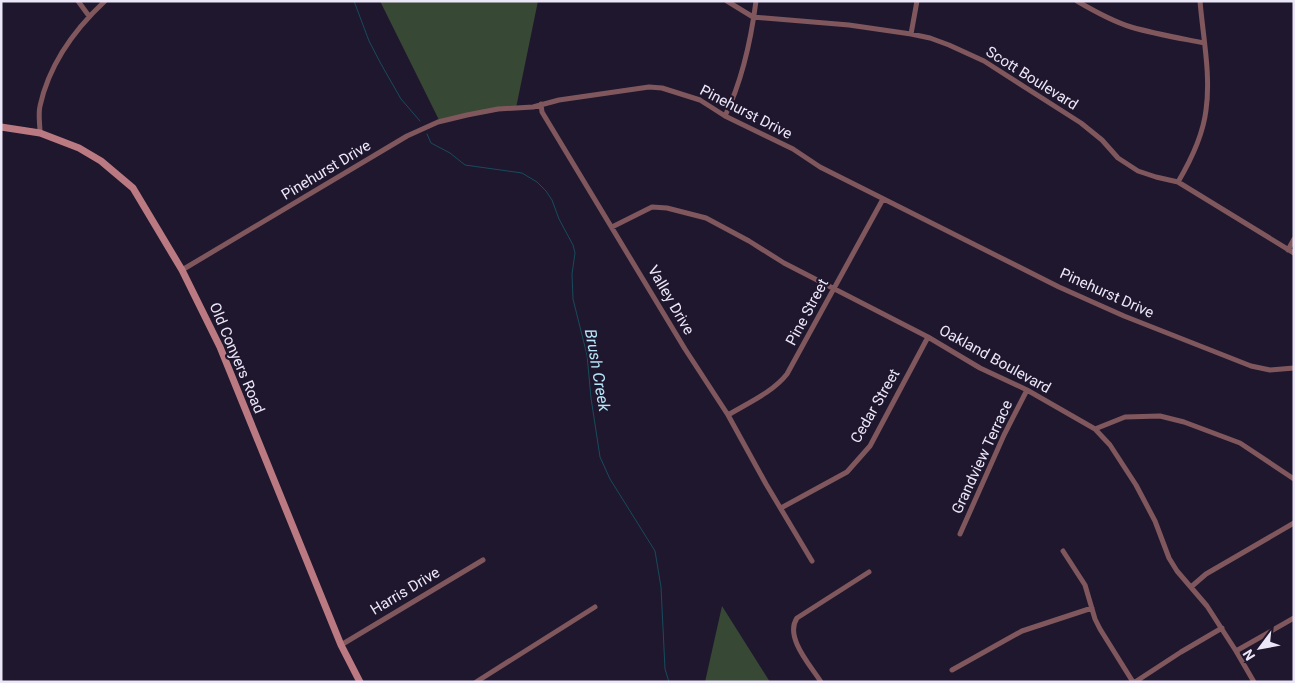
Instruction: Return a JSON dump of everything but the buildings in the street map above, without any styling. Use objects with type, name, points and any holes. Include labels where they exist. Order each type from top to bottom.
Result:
[{"type":"street","points":[[78,1],[88,16]]},
{"type":"street","points":[[40,133],[40,107],[55,65],[88,16],[104,1]]},
{"type":"street","name":"Scott Boulevard","points":[[727,1],[753,17],[849,25],[911,34],[949,45],[984,62],[1081,123],[1102,140],[1118,158],[1138,171],[1178,182],[1291,251]]},
{"type":"street","points":[[725,116],[735,96],[756,1]]},
{"type":"street","points":[[911,34],[917,1]]},
{"type":"street","points":[[1077,1],[1096,12],[1129,26],[1160,35],[1204,43]]},
{"type":"street","points":[[1178,182],[1191,159],[1206,110],[1207,82],[1200,1]]},
{"type":"street","name":"Pinehurst Drive","points":[[182,270],[406,136],[438,122],[498,109],[533,107],[602,93],[649,87],[662,88],[700,100],[725,116],[793,150],[820,167],[883,200],[1059,287],[1124,316],[1251,366],[1270,370],[1294,368]]},
{"type":"street","name":"Valley Drive","points":[[541,104],[542,112],[685,349],[728,415],[812,561]]},
{"type":"street","name":"Old Conyers Road","points":[[1,127],[40,133],[80,148],[101,161],[133,188],[182,270],[220,347],[341,644],[360,682]]},
{"type":"street","name":"Pine Street","points":[[728,415],[782,380],[830,298],[833,289],[883,200]]},
{"type":"street","name":"Oakland Boulevard","points":[[612,227],[652,207],[689,212],[720,224],[784,263],[928,337],[980,368],[1027,390],[1095,429],[1110,445],[1136,484],[1155,521],[1169,558],[1207,606],[1254,682]]},
{"type":"street","points":[[1291,251],[1294,239]]},
{"type":"street","name":"Cedar Street","points":[[781,508],[846,472],[870,446],[928,337]]},
{"type":"street","name":"Grandview Terrace","points":[[960,534],[1004,435],[1027,390]]},
{"type":"street","points":[[1095,429],[1124,417],[1160,416],[1184,422],[1240,442],[1294,478]]},
{"type":"street","points":[[1191,586],[1206,574],[1294,523]]},
{"type":"street","points":[[1063,551],[1085,585],[1100,629],[1134,682],[1222,628]]},
{"type":"street","name":"Harris Drive","points":[[341,644],[483,560]]},
{"type":"street","points":[[821,682],[793,636],[793,624],[797,618],[869,572]]},
{"type":"street","points":[[476,682],[595,607]]},
{"type":"street","points":[[952,670],[1022,631],[1092,608]]},
{"type":"street","points":[[1236,651],[1294,618]]},
{"type":"green space","points":[[380,1],[538,1],[516,108],[440,122]]},
{"type":"green space","points":[[722,606],[770,682],[705,682]]},
{"type":"waterway","name":"Brush Creek","points":[[354,1],[369,41],[381,64],[401,99],[420,121]]},
{"type":"waterway","name":"Brush Creek","points":[[427,134],[431,143],[450,153],[465,165],[522,173],[537,182],[552,200],[559,219],[573,245],[575,253],[572,274],[573,299],[587,355],[600,457],[610,479],[655,551],[661,587],[665,669],[669,682]]}]
